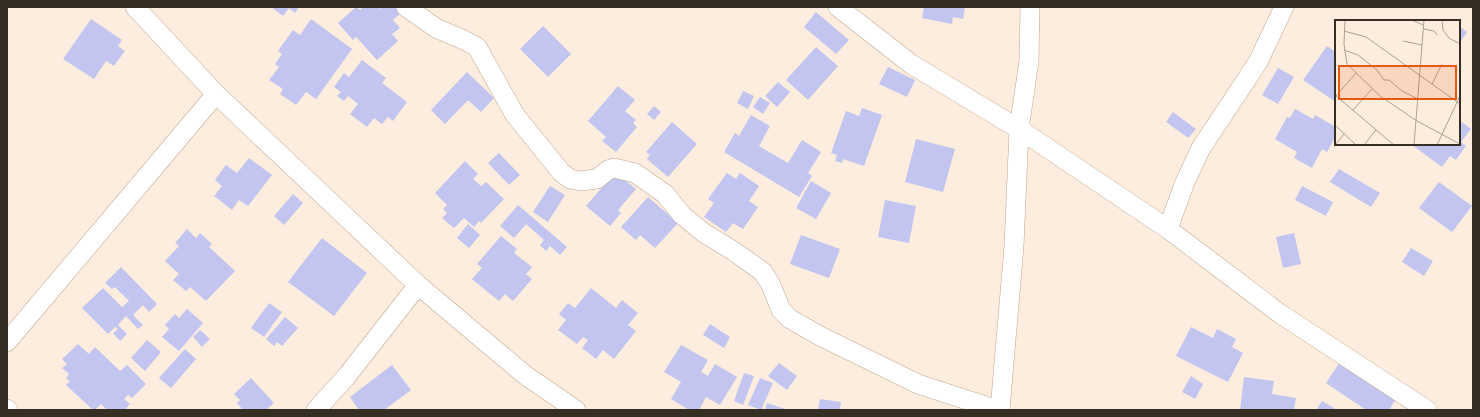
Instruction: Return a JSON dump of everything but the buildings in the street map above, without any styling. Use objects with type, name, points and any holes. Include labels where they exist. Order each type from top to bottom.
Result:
[{"type":"street","points":[[135,7],[216,94],[418,285],[525,375],[576,410]]},
{"type":"street","points":[[406,7],[436,28],[476,47],[515,115],[561,172],[570,179],[581,182],[597,179],[608,170],[614,168],[635,174],[665,194],[682,215],[704,233],[732,250],[763,272],[771,285],[781,310],[790,319],[820,336],[918,384],[999,410],[1014,246],[1019,129],[1029,61],[1030,7]]},
{"type":"street","points":[[838,7],[911,64],[1019,129],[1168,229],[1279,313],[1427,410]]},
{"type":"street","points":[[1168,229],[1185,182],[1201,148],[1258,62],[1284,7]]},
{"type":"street","points":[[7,342],[216,94]]},
{"type":"street","points":[[316,410],[346,377],[418,285]]}]
